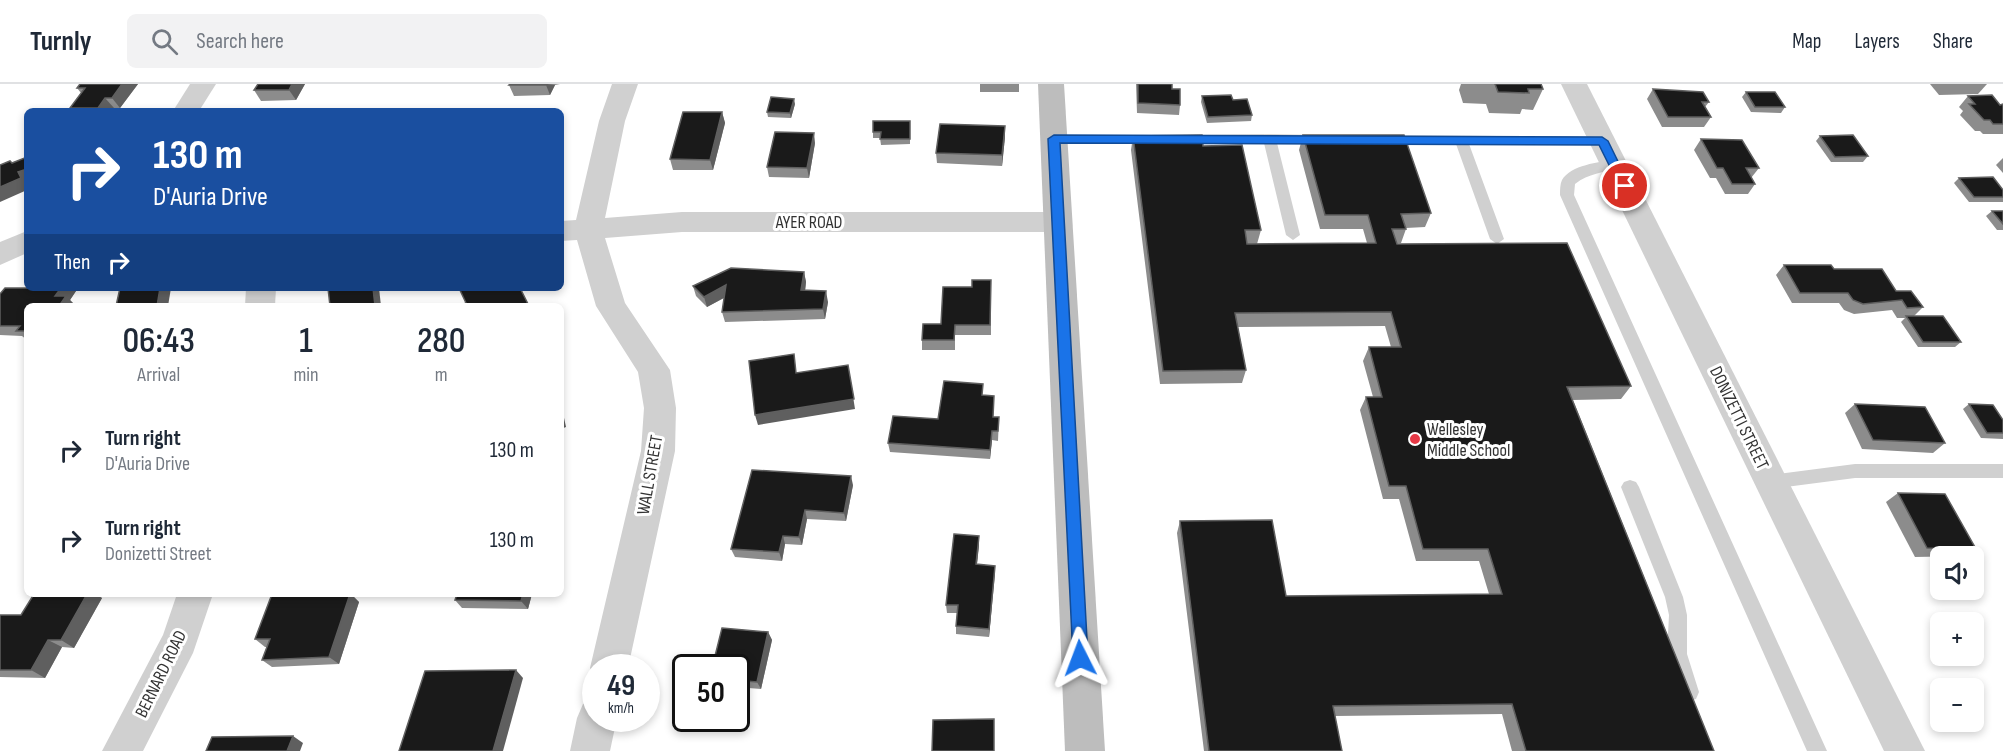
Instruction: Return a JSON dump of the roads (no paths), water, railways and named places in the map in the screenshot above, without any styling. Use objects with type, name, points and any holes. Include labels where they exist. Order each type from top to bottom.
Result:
[{"type":"main road","points":[[1051,84],[1085,751]]},
{"type":"street","points":[[188,108],[203,84]]},
{"type":"street","name":"WALL STREET","points":[[612,654],[658,451],[660,408],[654,369],[611,306],[575,230],[625,84]]},
{"type":"street","name":"DONIZETTI STREET","points":[[1574,84],[1905,751]]},
{"type":"street","name":"AYER ROAD","points":[[575,230],[682,222],[1058,222]]},
{"type":"street","points":[[0,254],[24,242]]},
{"type":"street","name":"BERNARD ROAD","points":[[122,751],[180,641],[194,597]]},
{"type":"street","points":[[590,751],[594,732]]},
{"type":"lane","points":[[1269,138],[1293,235]]},
{"type":"lane","points":[[1054,139],[1341,139]]},
{"type":"lane","points":[[1365,139],[1461,140],[1608,153]]},
{"type":"lane","points":[[1461,140],[1497,239]]},
{"type":"lane","points":[[1608,153],[1596,167],[1579,173],[1568,182],[1568,195],[1817,751]]},
{"type":"lane","points":[[1770,482],[1855,471],[2003,471]]},
{"type":"lane","points":[[1630,487],[1674,597],[1677,615],[1677,654],[1696,710]]},
{"type":"place","name":"Wellesley Middle School","points":[[1415,439]]}]
